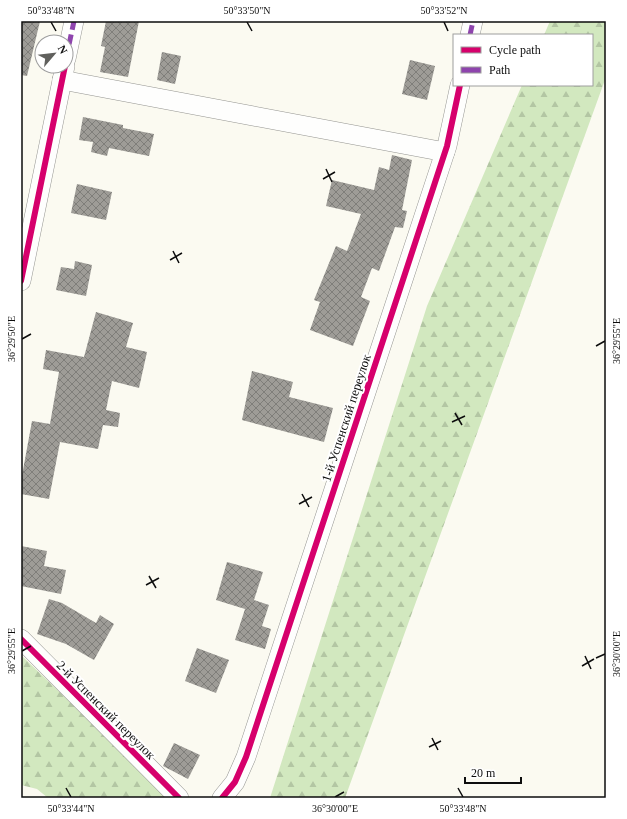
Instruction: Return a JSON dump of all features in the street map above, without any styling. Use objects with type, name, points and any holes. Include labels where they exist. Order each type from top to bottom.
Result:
[{"type":"street","points":[[71,34],[74,21]]},
{"type":"street","points":[[470,34],[473,21]]},
{"type":"street","points":[[21,281],[63,74]]},
{"type":"street","points":[[68,74],[445,152]]},
{"type":"street","name":"1-й Успенский переулок","points":[[222,798],[235,782],[246,757],[445,152],[460,86]]},
{"type":"street","name":"2-й Успенский переулок","points":[[21,639],[177,797]]},
{"type":"green space","points":[[550,21],[606,21],[606,77],[345,798],[270,798],[427,306],[522,86],[593,86],[593,34],[544,34]]},
{"type":"green space","points":[[21,655],[170,798],[48,798],[37,789],[21,785]]},
{"type":"building","points":[[21,21],[40,21],[37,34],[34,34],[34,46],[27,76],[21,75]]},
{"type":"building","points":[[106,21],[139,21],[128,77],[100,72],[105,47],[101,46]]},
{"type":"building","points":[[162,52],[181,56],[175,84],[157,80]]},
{"type":"building","points":[[410,60],[435,66],[427,100],[402,94]]},
{"type":"building","points":[[83,117],[123,125],[123,128],[154,134],[149,156],[109,148],[107,156],[91,152],[93,142],[79,140]]},
{"type":"building","points":[[392,155],[412,160],[402,210],[407,211],[403,228],[395,227],[379,271],[372,268],[361,297],[370,301],[353,346],[310,330],[320,302],[314,300],[336,246],[347,251],[361,214],[326,206],[332,180],[374,190],[379,167],[389,170]]},
{"type":"building","points":[[77,184],[112,192],[106,220],[71,213]]},
{"type":"building","points":[[75,261],[92,265],[86,296],[56,290],[61,267],[74,269]]},
{"type":"building","points":[[96,312],[133,323],[126,347],[147,352],[139,388],[112,381],[106,410],[120,413],[118,427],[103,425],[98,449],[60,442],[49,499],[21,494],[21,481],[32,421],[50,424],[59,372],[43,369],[46,350],[84,357]]},
{"type":"building","points":[[252,371],[293,382],[289,397],[333,408],[324,442],[242,420]]},
{"type":"building","points":[[21,546],[47,551],[44,566],[66,570],[61,594],[21,586]]},
{"type":"building","points":[[227,562],[263,572],[254,600],[269,605],[262,626],[271,629],[265,649],[235,640],[245,609],[216,600]]},
{"type":"building","points":[[49,599],[62,603],[96,623],[100,615],[114,624],[94,660],[66,644],[37,634]]},
{"type":"building","points":[[197,648],[229,660],[216,693],[185,681]]},
{"type":"building","points":[[174,743],[200,755],[188,779],[163,766]]},
{"type":"marked path","points":[[71,34],[74,21]]},
{"type":"marked path","points":[[470,34],[473,21]]},
{"type":"cycle path","points":[[21,281],[63,74]]},
{"type":"cycle path","points":[[222,798],[235,782],[246,757],[447,146],[460,86]]},
{"type":"cycle path","points":[[21,639],[179,798]]}]
